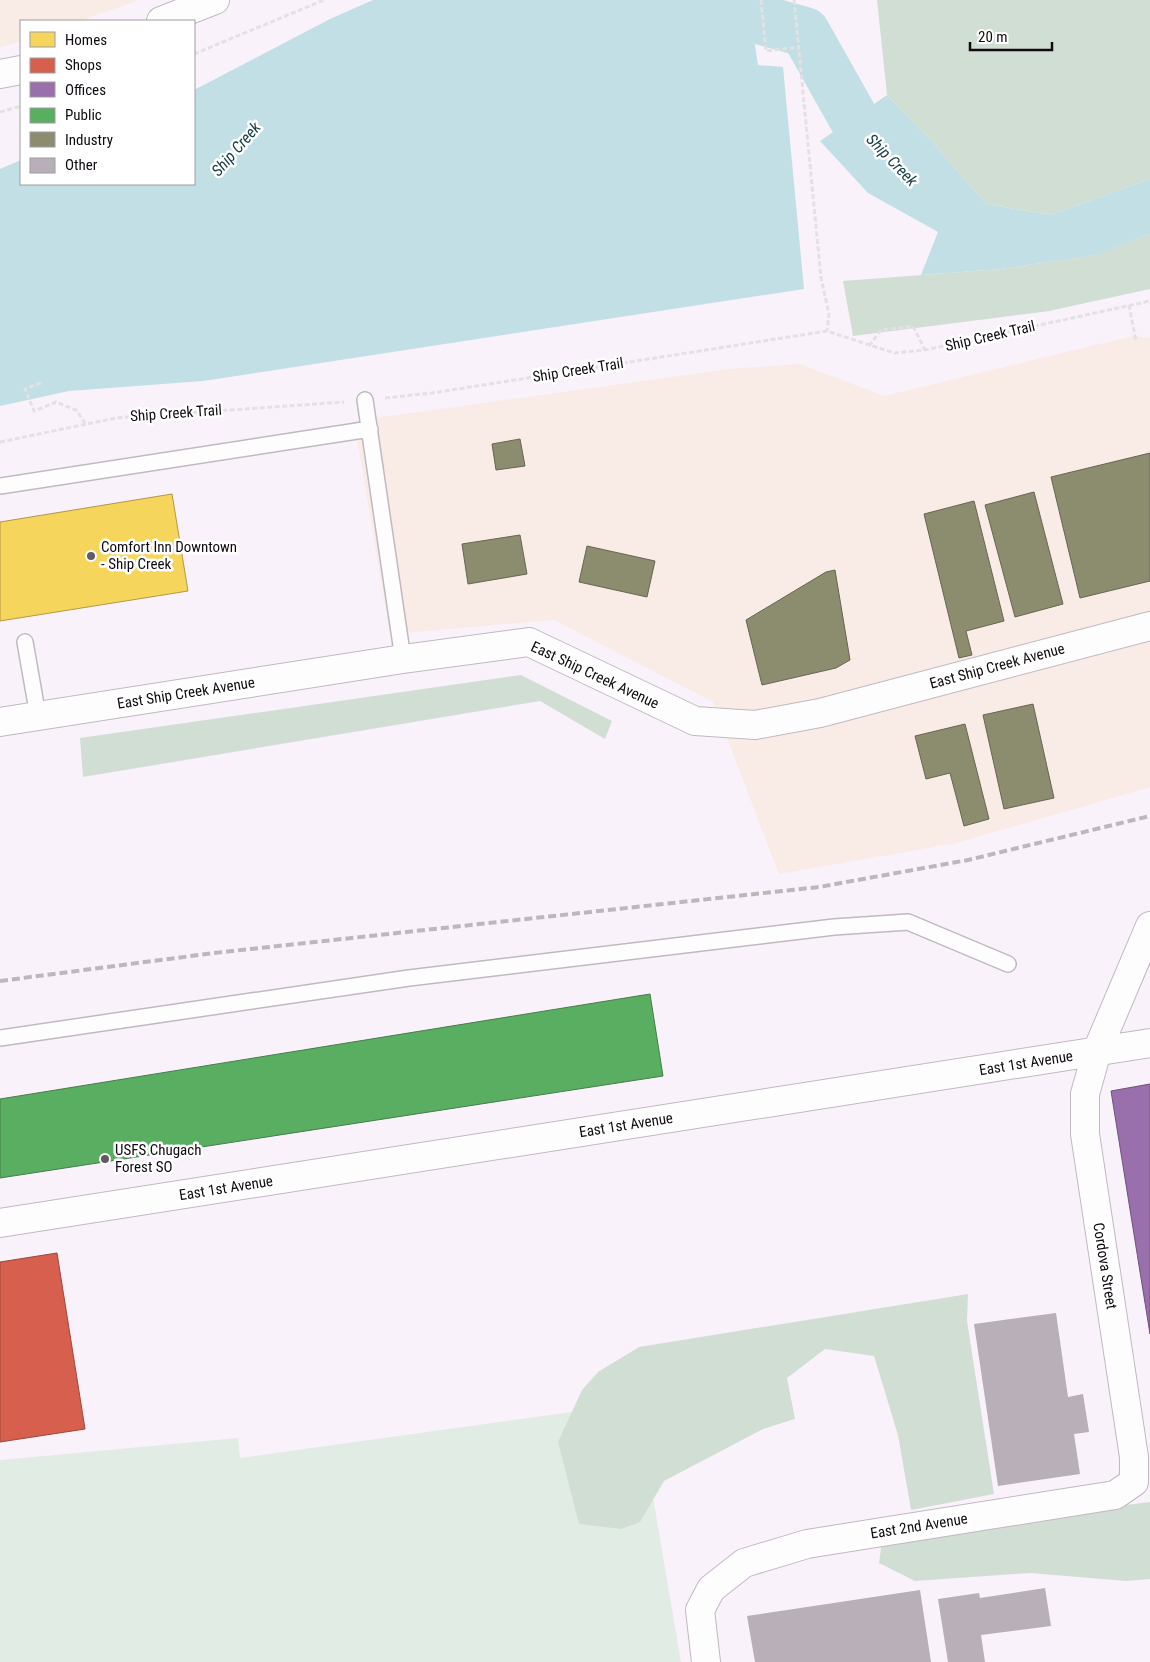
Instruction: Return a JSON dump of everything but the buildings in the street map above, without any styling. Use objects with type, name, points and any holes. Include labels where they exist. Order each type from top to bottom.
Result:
[{"type":"street","points":[[164,20],[215,0]]},
{"type":"street","points":[[0,74],[20,70]]},
{"type":"street","name":"East Ship Creek Avenue","points":[[0,722],[404,659],[529,642],[695,721],[755,725],[820,713],[1150,626]]},
{"type":"street","name":"Cordova Street","points":[[1142,1482],[1134,1457],[1085,1134],[1085,1094],[1097,1052],[1150,926]]},
{"type":"street","name":"East 1st Avenue","points":[[0,1223],[1150,1043]]},
{"type":"street","name":"East 2nd Avenue","points":[[706,1662],[700,1610],[711,1589],[744,1563],[808,1544],[1115,1495],[1142,1482]]},
{"type":"lane","points":[[365,400],[404,659]]},
{"type":"lane","points":[[0,486],[370,429]]},
{"type":"lane","points":[[25,642],[38,716]]},
{"type":"lane","points":[[0,1038],[409,978],[834,927],[908,922],[1008,964]]},
{"type":"path","points":[[195,54],[324,0]]},
{"type":"path","points":[[761,0],[766,51],[799,47]]},
{"type":"path","points":[[794,0],[821,278],[829,314],[827,332]]},
{"type":"path","points":[[0,112],[20,106]]},
{"type":"path","name":"Ship Creek Trail","points":[[0,442],[85,423],[166,413],[365,400],[432,393],[827,332],[894,353],[925,350],[1150,301]]},
{"type":"path","points":[[1129,305],[1136,341]]},
{"type":"path","points":[[869,346],[881,330],[914,326],[925,350]]},
{"type":"path","points":[[41,383],[25,389],[34,411],[56,402],[73,408],[81,415],[85,423]]},
{"type":"shaded area","points":[[0,0],[139,0],[83,20],[20,20],[20,42],[0,47]]},
{"type":"shaded area","points":[[877,0],[1150,0],[1150,179],[1051,215],[986,204],[928,137],[887,95]]},
{"type":"shaded area","points":[[1150,234],[1150,289],[1049,311],[853,336],[843,281],[1001,269],[1096,255]]},
{"type":"shaded area","points":[[1133,336],[1150,338],[1150,787],[957,843],[779,874],[713,702],[554,620],[390,634],[354,421],[729,369],[800,364],[884,396]]},
{"type":"shaded area","points":[[521,675],[612,721],[605,739],[540,701],[83,777],[80,738]]},
{"type":"shaded area","points":[[968,1294],[967,1321],[994,1494],[911,1510],[898,1435],[874,1356],[825,1349],[787,1378],[795,1419],[763,1429],[664,1481],[640,1522],[621,1529],[579,1524],[558,1442],[582,1390],[598,1372],[639,1347]]},
{"type":"shaded area","points":[[637,1403],[681,1662],[0,1662],[0,1460],[238,1438],[240,1458]]},
{"type":"shaded area","points":[[1150,1502],[1150,1579],[1126,1581],[1030,1573],[915,1581],[879,1563],[882,1541],[1031,1517]]},
{"type":"water","points":[[373,0],[748,0],[758,65],[783,67],[804,289],[203,381],[69,391],[0,406],[0,169],[20,160],[20,185],[195,185],[195,89],[330,19]]},
{"type":"water","points":[[887,95],[928,137],[986,204],[1051,215],[1150,179],[1150,234],[1097,255],[1001,269],[921,275],[938,232],[868,193],[820,141]]},
{"type":"waterway","name":"Ship Creek","points":[[674,0],[733,12],[805,32],[854,119],[900,168]]},
{"type":"railway","points":[[0,981],[214,953],[819,887],[968,860],[1150,816]]},
{"type":"place","name":"Comfort Inn Downtown - Ship Creek","points":[[91,556]]},
{"type":"place","name":"USFS Chugach Forest SO","points":[[105,1159]]}]
